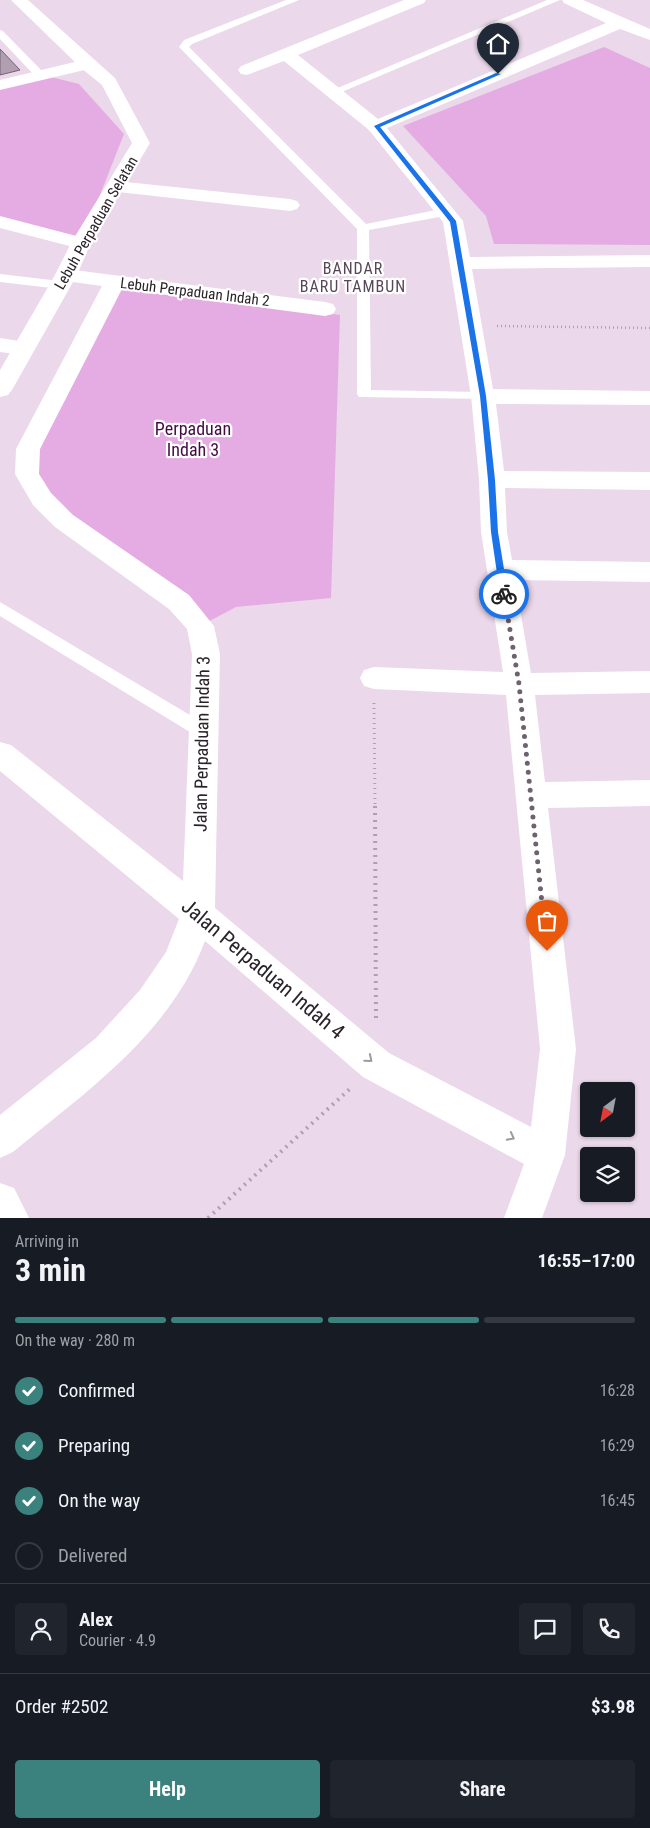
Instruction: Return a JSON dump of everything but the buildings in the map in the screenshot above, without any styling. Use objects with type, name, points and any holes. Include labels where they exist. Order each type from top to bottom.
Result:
[{"type":"street","name":"Lebuh Perpaduan Selatan","points":[[0,390],[63,280],[81,243],[141,143],[109,82],[87,64],[19,0]]},
{"type":"street","points":[[247,70],[418,0]]},
{"type":"street","points":[[570,0],[650,35]]},
{"type":"street","points":[[376,126],[620,23]]},
{"type":"street","points":[[287,55],[376,126],[453,221],[483,396],[492,480],[494,532],[519,684],[558,1049],[546,1155],[522,1218]]},
{"type":"street","points":[[0,86],[39,74],[87,64]]},
{"type":"street","points":[[116,187],[290,206]]},
{"type":"street","points":[[0,222],[81,243]]},
{"type":"street","points":[[460,263],[650,261]]},
{"type":"street","name":"Lebuh Perpaduan Indah 2","points":[[63,280],[115,282],[325,308]]},
{"type":"street","name":"Jalan Perpaduan Indah 3","points":[[0,1139],[109,1050],[152,1002],[180,961],[198,914],[206,654],[200,626],[179,602],[64,521],[42,499],[27,474],[28,449],[115,282]]},
{"type":"street","points":[[0,345],[24,348]]},
{"type":"street","points":[[483,396],[650,398]]},
{"type":"street","points":[[492,480],[650,481]]},
{"type":"street","points":[[500,570],[650,572]]},
{"type":"street","points":[[374,678],[519,684],[650,682]]},
{"type":"street","name":"Jalan Perpaduan Indah 4","points":[[2,760],[198,914],[376,1065],[546,1155]]},
{"type":"street","points":[[530,795],[650,793]]},
{"type":"street","points":[[0,1202],[10,1218]]},
{"type":"lane","points":[[294,0],[188,42],[184,47],[363,228],[364,394],[483,396]]},
{"type":"lane","points":[[333,92],[555,0]]},
{"type":"lane","points":[[0,33],[39,74]]},
{"type":"lane","points":[[363,228],[446,212]]},
{"type":"lane","points":[[0,278],[63,280]]},
{"type":"lane","points":[[0,608],[204,732]]},
{"type":"path","points":[[471,326],[650,328]]},
{"type":"path","points":[[208,1218],[376,1065],[374,678]]},
{"type":"green space","points":[[604,47],[650,68],[650,245],[494,244],[486,216],[403,126]]},
{"type":"green space","points":[[39,74],[79,84],[124,134],[81,243],[0,222],[0,85]]},
{"type":"green space","name":"Perpaduan Indah 3","points":[[115,281],[340,315],[331,598],[236,607],[200,626],[42,499],[28,449]]},
{"type":"way so far","points":[[504,594],[519,684],[547,951]]},
{"type":"district","name":"BANDAR BARU TAMBUN","points":[[353,277]]},
{"type":"route","points":[[498,74],[376,126],[453,221],[483,396],[492,480],[494,532],[504,594]]}]
